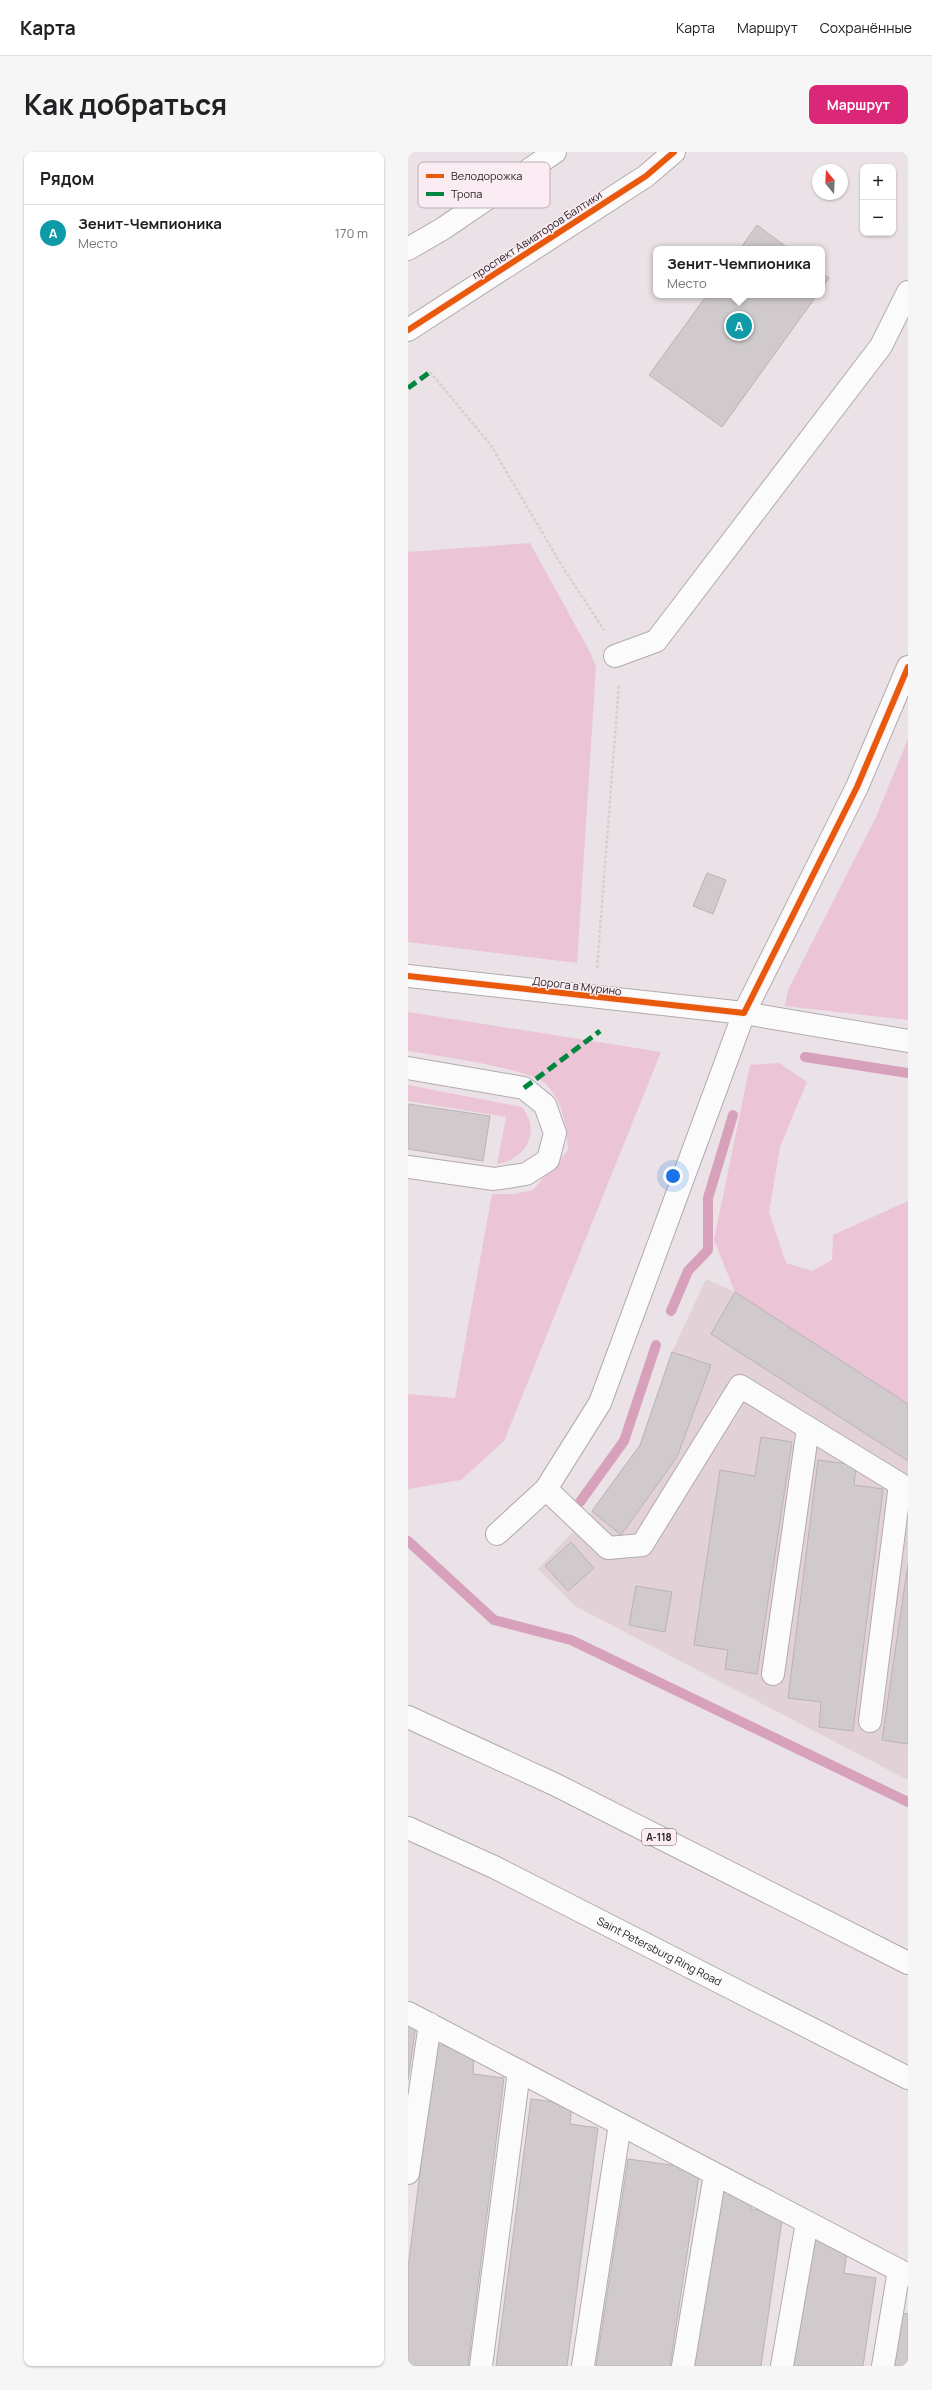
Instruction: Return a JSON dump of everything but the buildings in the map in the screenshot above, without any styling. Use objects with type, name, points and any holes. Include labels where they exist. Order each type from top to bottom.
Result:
[{"type":"main road","points":[[540,162],[555,152]]},
{"type":"main road","name":"проспект Авиаторов Балтики","points":[[408,330],[640,180],[674,152]]},
{"type":"main road","points":[[408,249],[444,228],[473,208]]},
{"type":"main road","points":[[614,656],[656,641],[880,346],[908,292]]},
{"type":"main road","points":[[497,1534],[546,1489],[600,1403],[744,1014],[857,787],[908,667]]},
{"type":"main road","name":"Дорога в Мурино","points":[[408,976],[744,1014],[908,1041]]},
{"type":"main road","points":[[408,1068],[524,1088],[545,1105],[555,1133],[548,1160],[526,1174],[494,1179],[408,1167]]},
{"type":"main road","points":[[546,1489],[608,1548],[642,1544],[740,1386],[904,1486],[870,1721]]},
{"type":"main road","points":[[773,1674],[808,1428]]},
{"type":"main road","name":"А-118","points":[[408,1717],[554,1784],[908,1963]]},
{"type":"main road","name":"Saint Petersburg Ring Road","points":[[408,1828],[494,1867],[904,2076]]},
{"type":"main road","points":[[408,2013],[904,2272],[883,2366]]},
{"type":"main road","points":[[408,2173],[430,2024]]},
{"type":"main road","points":[[481,2366],[519,2071]]},
{"type":"main road","points":[[583,2366],[620,2124]]},
{"type":"main road","points":[[683,2366],[715,2174]]},
{"type":"main road","points":[[782,2366],[807,2222]]},
{"type":"path","points":[[430,372],[490,444],[565,571],[605,631],[620,670],[596,969],[589,997]]},
{"type":"shaded area","points":[[530,543],[590,652],[596,667],[577,963],[408,942],[408,552]]},
{"type":"shaded area","points":[[908,739],[908,1020],[785,1006],[788,990],[876,817]]},
{"type":"shaded area","points":[[408,1012],[661,1052],[504,1441],[461,1480],[408,1489],[408,1394],[455,1398],[492,1194],[514,1194],[533,1190],[568,1150],[567,1133],[563,1116],[557,1100],[547,1085],[538,1079],[504,1068],[408,1051]]},
{"type":"shaded area","points":[[779,1063],[807,1082],[780,1147],[769,1212],[786,1263],[812,1271],[832,1260],[833,1235],[908,1201],[908,1404],[735,1292],[714,1240],[750,1065]]},
{"type":"shaded area","points":[[408,1085],[522,1107],[528,1116],[530,1125],[528,1143],[516,1156],[497,1164],[506,1117],[408,1101]]},
{"type":"shaded area","points":[[706,1279],[735,1292],[908,1404],[908,1780],[575,1606],[538,1569],[592,1511],[640,1445],[672,1352]]},
{"type":"waterway","points":[[805,1057],[908,1073]]},
{"type":"waterway","points":[[671,1311],[688,1271],[708,1250],[708,1198],[733,1115]]},
{"type":"waterway","points":[[580,1502],[624,1441],[656,1345]]},
{"type":"waterway","points":[[408,1541],[494,1620],[571,1640],[908,1802]]},
{"type":"marked path","points":[[408,388],[430,372]]},
{"type":"marked path","points":[[524,1088],[600,1031]]},
{"type":"cycle path","points":[[408,330],[646,176],[674,152]]},
{"type":"cycle path","points":[[408,976],[744,1013],[857,787],[908,667]]},
{"type":"place","name":"Зенит-Чемпионика","points":[[739,326]]}]
